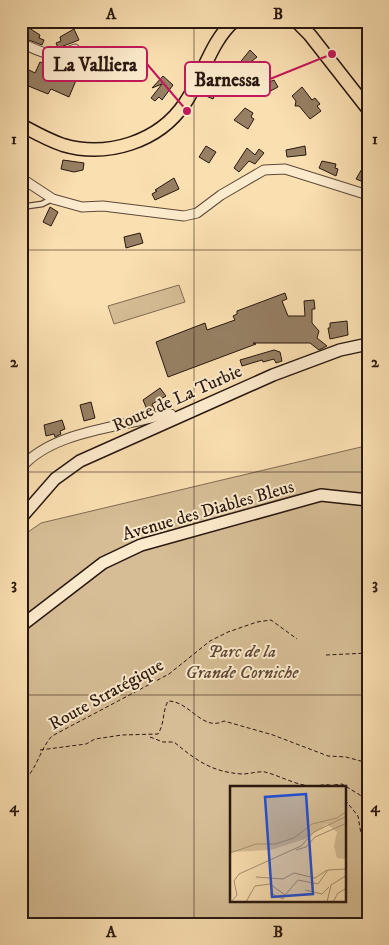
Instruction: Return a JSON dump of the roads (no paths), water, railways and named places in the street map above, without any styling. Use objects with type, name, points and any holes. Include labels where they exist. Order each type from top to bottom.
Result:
[{"type":"main road","points":[[21,125],[52,141],[89,149],[120,146],[145,137],[167,124],[186,103],[220,36],[234,21]]},
{"type":"main road","points":[[296,21],[310,35],[368,109]]},
{"type":"main road","name":"Route de La Turbie","points":[[21,518],[55,479],[80,461],[290,369],[340,350],[368,344]]},
{"type":"main road","name":"Avenue des Diables Bleus","points":[[21,626],[103,563],[141,545],[321,495],[368,500]]},
{"type":"street","points":[[21,43],[51,55],[59,55],[75,49]]},
{"type":"street","points":[[21,178],[53,199],[82,207],[103,206],[184,216],[197,213],[221,195],[264,170],[272,168],[286,169],[368,195]]},
{"type":"street","points":[[21,468],[25,460],[53,444],[71,438],[166,414],[171,414],[174,419]]},
{"type":"lane","points":[[353,21],[368,29]]},
{"type":"lane","points":[[21,208],[42,204],[53,199]]},
{"type":"place","name":"Barnessa","points":[[332,54]]},
{"type":"place","name":"La Valliera","points":[[187,111]]},
{"type":"park label","name":"Parc de la Grande Corniche","points":[[242,661]]}]
